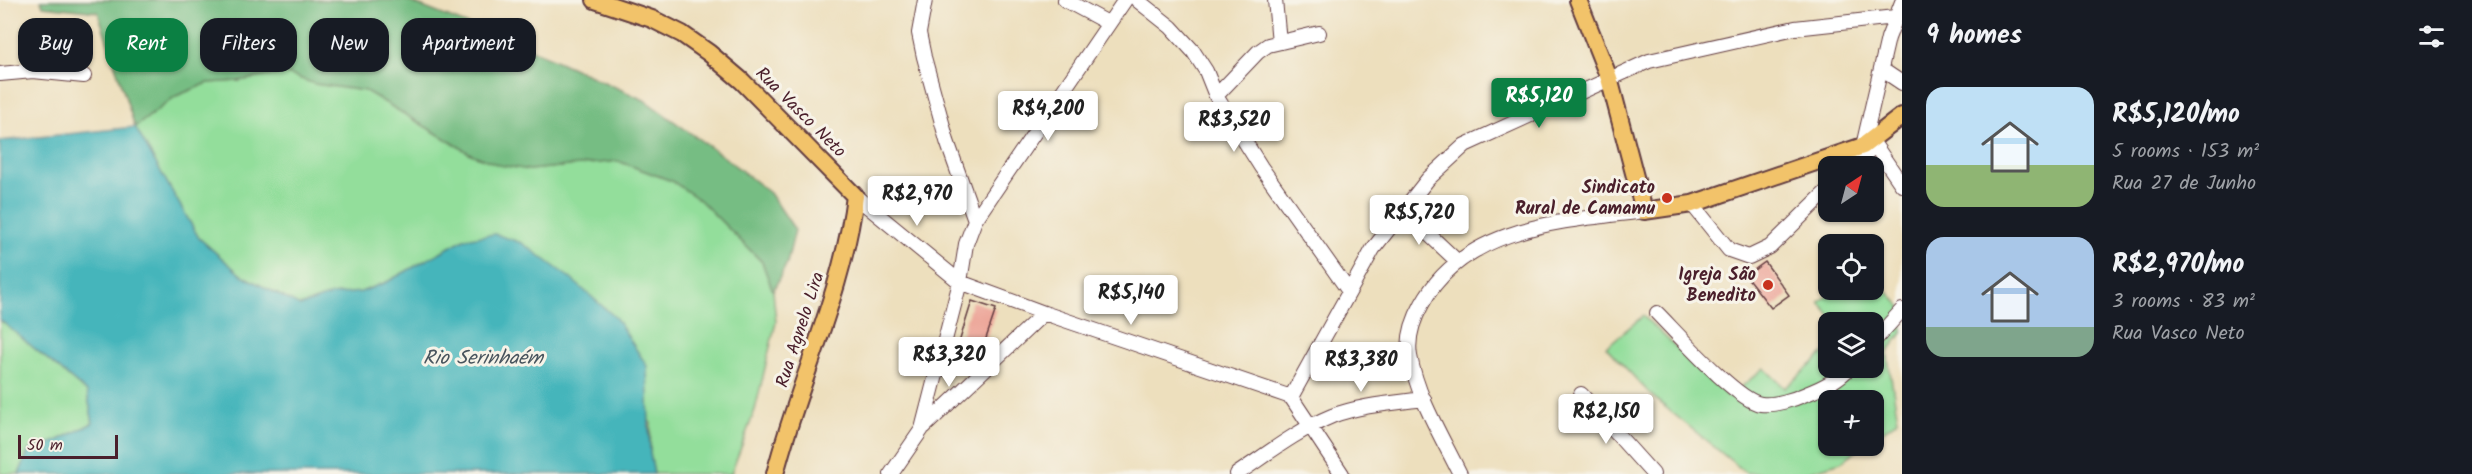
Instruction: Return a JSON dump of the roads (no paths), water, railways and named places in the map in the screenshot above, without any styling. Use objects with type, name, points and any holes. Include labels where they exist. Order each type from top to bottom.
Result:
[{"type":"main road","name":"Rua Vasco Neto","points":[[595,0],[652,19],[682,34],[710,53],[742,81],[855,196]]},
{"type":"main road","points":[[1578,0],[1609,78],[1644,211],[1692,204],[1870,144],[1902,116]]},
{"type":"main road","name":"Rua Agnelo Lira","points":[[775,474],[835,296],[850,232],[855,196]]},
{"type":"street","points":[[925,0],[919,33],[924,57],[947,141],[975,220]]},
{"type":"street","points":[[1065,0],[1108,24]]},
{"type":"street","points":[[922,429],[960,282],[966,244],[975,220],[1125,0]]},
{"type":"street","points":[[1137,0],[1171,27],[1193,51],[1206,71],[1216,96],[1304,231],[1348,290]]},
{"type":"street","points":[[1275,0],[1279,42]]},
{"type":"street","points":[[1861,156],[1870,144],[1881,69],[1895,16],[1902,2]]},
{"type":"street","points":[[1342,474],[1291,397],[1348,290],[1402,209],[1449,157],[1465,145],[1649,61],[1795,27],[1895,16]]},
{"type":"street","points":[[1216,96],[1258,52],[1279,42],[1319,33]]},
{"type":"street","points":[[1881,69],[1902,83]]},
{"type":"street","points":[[0,74],[33,71],[84,76]]},
{"type":"street","points":[[1870,144],[1901,181]]},
{"type":"street","name":"Rua Vasco Neto","points":[[855,196],[960,282],[1291,397]]},
{"type":"street","points":[[1692,204],[1729,250],[1749,257],[1770,247],[1818,200]]},
{"type":"street","points":[[1402,209],[1457,261]]},
{"type":"street","points":[[1460,474],[1424,399],[1410,357],[1412,325],[1428,292],[1457,261],[1481,245],[1536,228],[1644,211]]},
{"type":"street","points":[[1884,330],[1902,310]]},
{"type":"street","points":[[891,474],[922,429],[1044,313]]},
{"type":"street","points":[[1657,314],[1738,393],[1761,404],[1797,398],[1816,391],[1838,378]]},
{"type":"street","points":[[1581,394],[1653,474]]},
{"type":"street","points":[[1237,474],[1310,427],[1355,410],[1424,399]]},
{"type":"water","name":"Rio Serinhaém","points":[[135,127],[199,238],[241,275],[300,306],[331,295],[361,292],[387,282],[464,239],[495,234],[522,243],[570,278],[616,318],[647,366],[650,454],[654,474],[19,474],[29,450],[57,441],[93,423],[87,392],[0,320],[0,141]]},
{"type":"place","name":"Sindicato Rural de Camamu","points":[[1667,198]]},
{"type":"place","name":"Igreja São Benedito","points":[[1768,285]]}]
